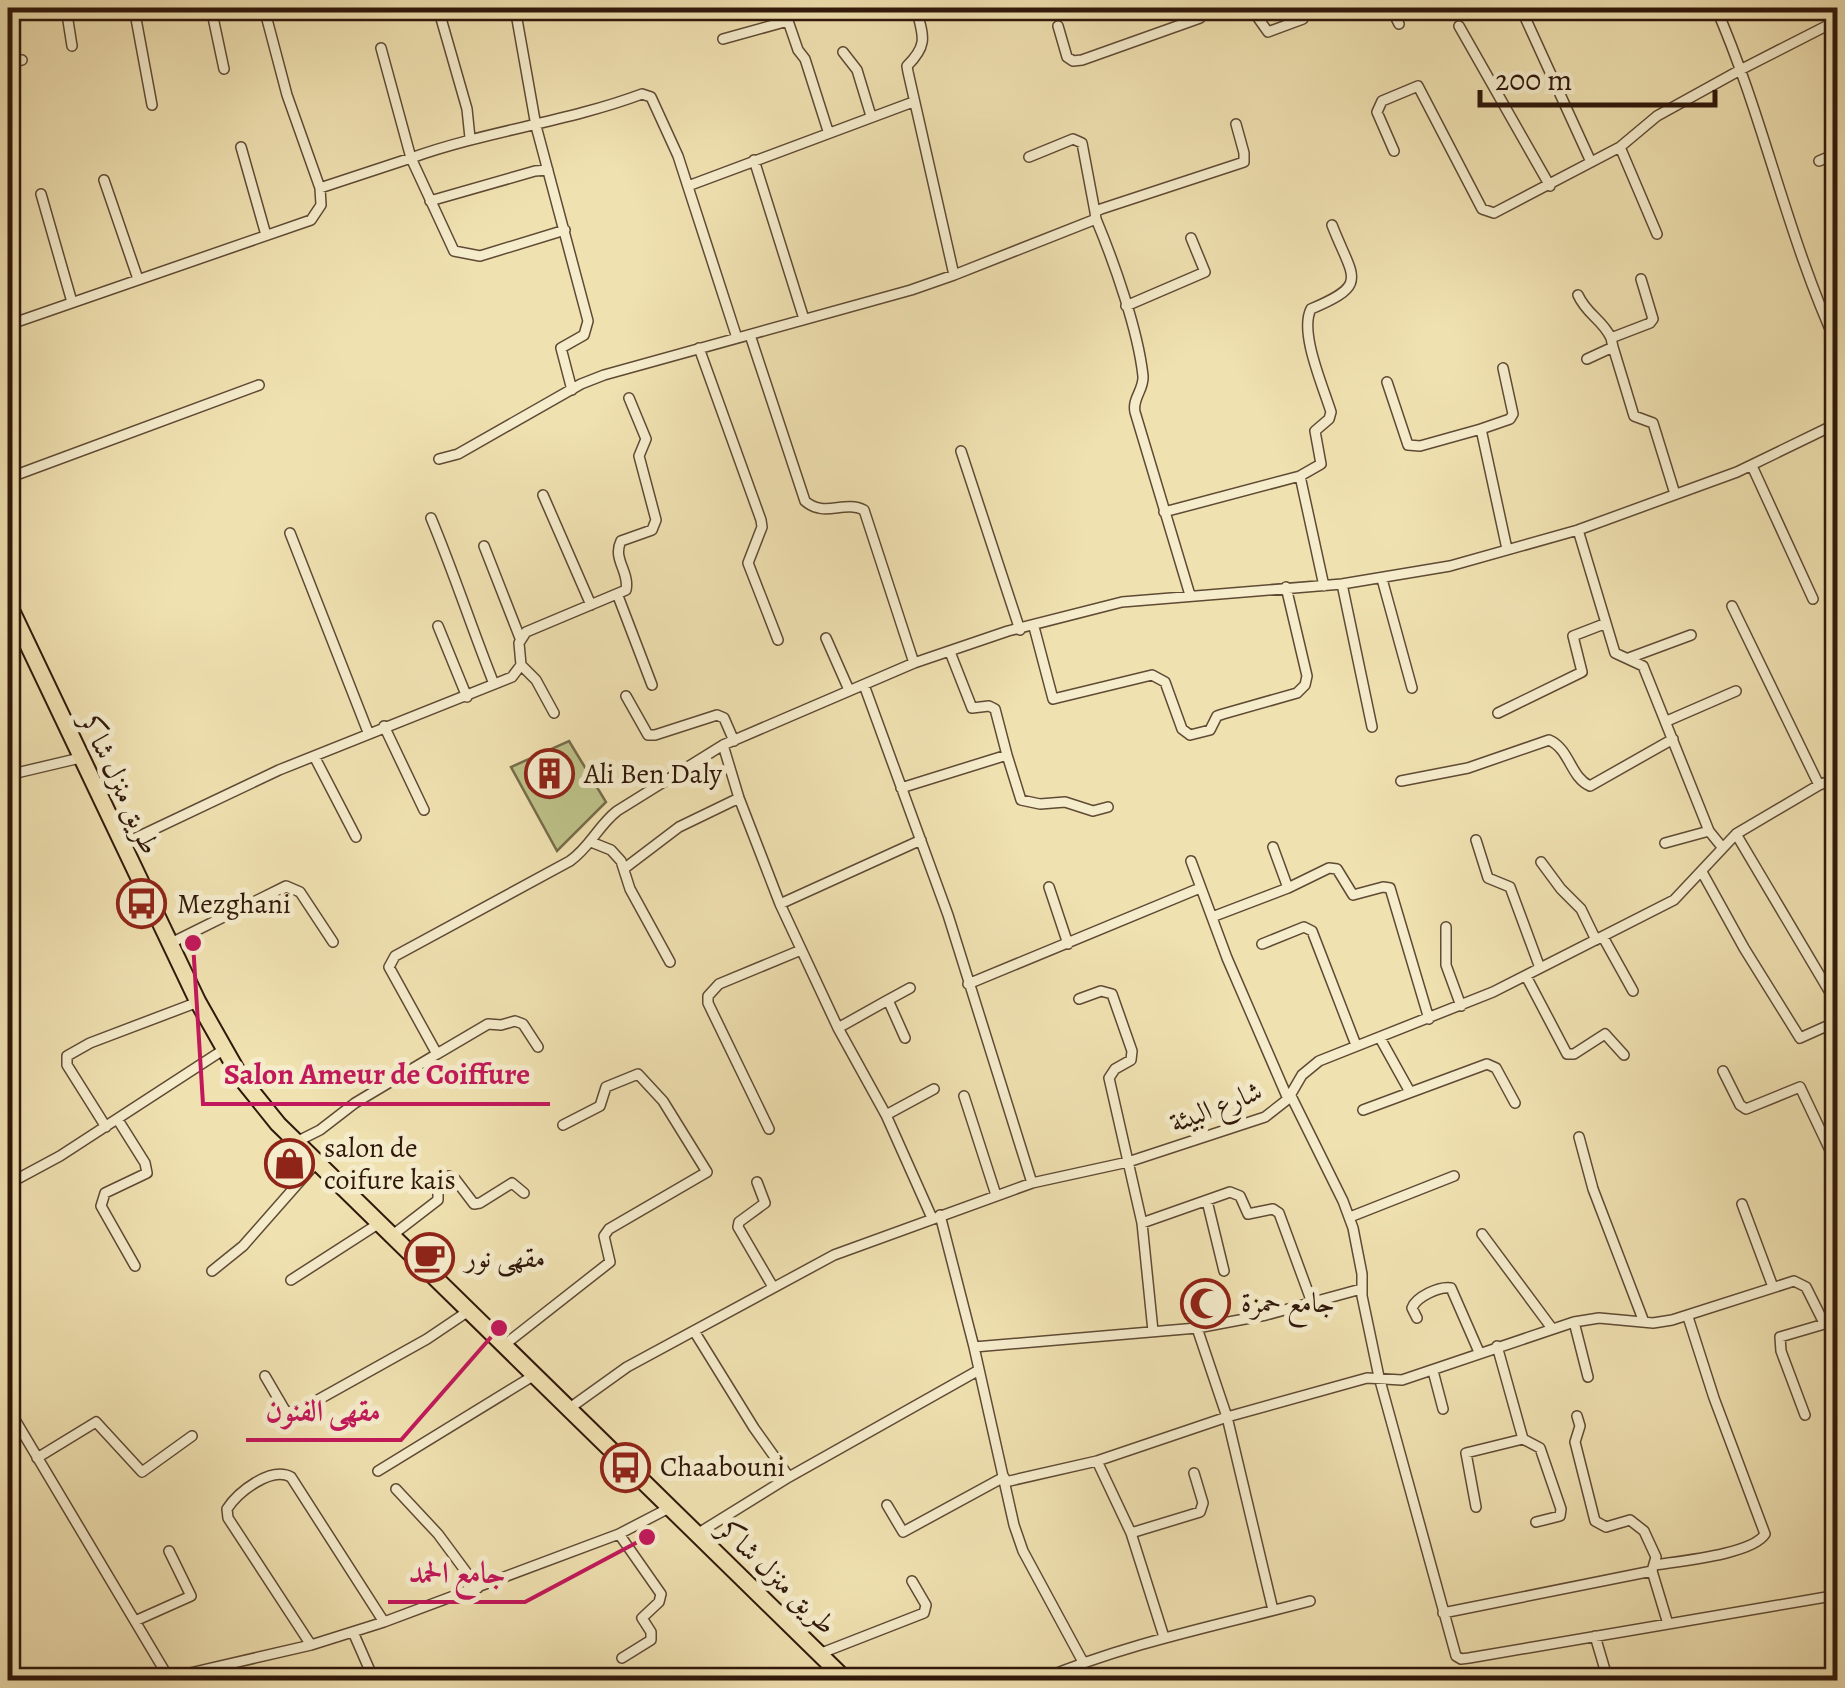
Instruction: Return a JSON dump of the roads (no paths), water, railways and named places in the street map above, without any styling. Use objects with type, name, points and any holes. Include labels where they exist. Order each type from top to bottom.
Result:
[{"type":"main road","name":"طريق منزل شاكر","points":[[8,602],[169,944],[223,1050],[258,1102],[390,1237],[846,1680]]},
{"type":"street","points":[[66,8],[72,46]]},
{"type":"street","points":[[134,8],[152,105]]},
{"type":"street","points":[[211,8],[224,69]]},
{"type":"street","points":[[8,325],[311,220],[321,206],[320,188],[264,8]]},
{"type":"street","points":[[438,8],[467,109],[470,138]]},
{"type":"street","points":[[533,8],[516,10],[536,126],[588,321],[584,335],[561,348],[572,390]]},
{"type":"street","points":[[635,8],[644,12],[659,8]]},
{"type":"street","points":[[916,8],[922,45],[920,55],[908,66],[913,102],[954,275]]},
{"type":"street","points":[[1058,26],[1067,57],[1082,60],[1200,18],[1202,8]]},
{"type":"street","points":[[1251,8],[1268,32],[1303,19],[1306,8]]},
{"type":"street","points":[[1391,8],[1398,24]]},
{"type":"street","points":[[1716,8],[1742,69],[1796,245],[1838,347]]},
{"type":"street","points":[[1523,13],[1591,162]]},
{"type":"street","points":[[1394,151],[1377,112],[1379,106],[1391,96],[1418,86],[1485,212],[1498,211],[1620,147],[1657,116],[1838,20]]},
{"type":"street","points":[[723,39],[788,21],[798,50],[806,59],[828,131]]},
{"type":"street","points":[[1458,26],[1550,186]]},
{"type":"street","points":[[382,48],[410,158],[451,248],[463,254],[496,252],[564,230]]},
{"type":"street","points":[[844,52],[857,70],[871,116]]},
{"type":"street","points":[[8,62],[22,60]]},
{"type":"street","points":[[320,188],[470,138],[536,126],[648,95],[656,103],[688,186],[736,338]]},
{"type":"street","points":[[688,186],[913,102]]},
{"type":"street","points":[[439,459],[458,454],[604,375],[954,275],[1096,215],[1244,162],[1236,124]]},
{"type":"street","points":[[1029,157],[1073,139],[1082,143],[1096,215],[1126,306],[1142,374],[1141,388],[1133,404],[1190,595]]},
{"type":"street","points":[[240,147],[266,235]]},
{"type":"street","points":[[1620,147],[1658,234]]},
{"type":"street","points":[[1819,161],[1838,153]]},
{"type":"street","points":[[754,160],[804,320]]},
{"type":"street","points":[[430,202],[534,170],[548,170]]},
{"type":"street","points":[[104,180],[138,279]]},
{"type":"street","points":[[41,194],[72,302]]},
{"type":"street","points":[[1164,512],[1300,476],[1321,464],[1315,431],[1330,419],[1331,412],[1306,317],[1310,309],[1346,294],[1352,284],[1332,225]]},
{"type":"street","points":[[1126,306],[1205,272],[1191,238]]},
{"type":"street","points":[[1587,359],[1650,324],[1653,319],[1641,279]]},
{"type":"street","points":[[1578,296],[1586,312],[1603,322],[1634,416],[1653,423],[1675,494]]},
{"type":"street","points":[[750,335],[806,501],[822,510],[854,506],[864,510],[914,664]]},
{"type":"street","points":[[699,348],[761,520],[748,563],[778,640]]},
{"type":"street","points":[[1387,382],[1408,445],[1420,446],[1510,420],[1513,414],[1503,368]]},
{"type":"street","points":[[8,478],[259,386]]},
{"type":"street","points":[[520,638],[526,632],[618,596],[628,585],[617,557],[618,545],[652,530],[656,520],[640,456],[646,439],[629,398]]},
{"type":"street","points":[[437,1054],[392,975],[390,961],[570,860],[617,811],[728,743],[914,664],[1113,604],[1382,579],[1450,566],[1578,530],[1752,466],[1838,423]]},
{"type":"street","points":[[1481,429],[1508,549]]},
{"type":"street","points":[[961,451],[1020,630]]},
{"type":"street","points":[[1752,466],[1813,599]]},
{"type":"street","points":[[1300,476],[1324,586]]},
{"type":"street","points":[[543,495],[591,606]]},
{"type":"street","points":[[430,518],[466,601],[470,625],[494,684]]},
{"type":"street","points":[[1578,530],[1614,653],[1643,666],[1709,831],[1722,847]]},
{"type":"street","points":[[290,533],[368,732]]},
{"type":"street","points":[[120,845],[368,732],[467,697],[512,676],[521,665],[520,638],[484,546]]},
{"type":"street","points":[[1382,579],[1412,688]]},
{"type":"street","points":[[1342,584],[1372,726]]},
{"type":"street","points":[[1034,627],[1053,698],[1152,675],[1165,682],[1182,729],[1190,734],[1210,730],[1218,716],[1297,693],[1306,685],[1286,588]]},
{"type":"street","points":[[618,596],[652,685]]},
{"type":"street","points":[[1732,606],[1819,785]]},
{"type":"street","points":[[1498,713],[1582,672],[1573,636],[1604,624]]},
{"type":"street","points":[[438,626],[467,697]]},
{"type":"street","points":[[1626,658],[1691,635]]},
{"type":"street","points":[[826,638],[849,690]]},
{"type":"street","points":[[950,652],[972,708],[994,709],[1021,800],[1040,804],[1065,802],[1093,811],[1108,807]]},
{"type":"street","points":[[521,665],[536,680],[554,713]]},
{"type":"street","points":[[864,685],[921,840],[1032,1182]]},
{"type":"street","points":[[1667,721],[1736,691]]},
{"type":"street","points":[[626,696],[648,734],[655,736],[717,716],[724,718],[738,798],[780,904],[838,1028],[886,1114],[936,1217],[974,1347],[1014,1525],[1023,1551],[1083,1662]]},
{"type":"street","points":[[384,726],[424,810]]},
{"type":"street","points":[[1401,781],[1468,768],[1549,740],[1561,746],[1581,782],[1590,786],[1673,739]]},
{"type":"street","points":[[901,788],[1008,755]]},
{"type":"street","points":[[314,756],[356,837]]},
{"type":"street","points":[[8,776],[80,758]]},
{"type":"street","name":"شارع البيئة","points":[[567,1410],[627,1366],[834,1255],[1032,1182],[1128,1162],[1265,1117],[1290,1097],[1310,1066],[1461,1006],[1674,900],[1736,834],[1819,785],[1838,778]]},
{"type":"street","points":[[625,868],[680,827],[738,798]]},
{"type":"street","points":[[1666,843],[1709,831]]},
{"type":"street","points":[[1736,834],[1838,1006]]},
{"type":"street","points":[[780,904],[921,840]]},
{"type":"street","points":[[1476,840],[1490,881],[1510,887],[1540,968]]},
{"type":"street","points":[[590,842],[612,850],[625,868],[630,889],[670,962]]},
{"type":"street","points":[[1273,847],[1288,888]]},
{"type":"street","points":[[1191,861],[1290,1097],[1350,1217],[1379,1377],[1456,1656],[1461,1659],[1838,1595]]},
{"type":"street","points":[[1541,862],[1581,908],[1633,991]]},
{"type":"street","points":[[1212,918],[1329,868],[1336,869],[1353,894],[1390,888],[1429,1019]]},
{"type":"street","points":[[1702,872],[1800,1038],[1838,1021]]},
{"type":"street","points":[[169,944],[278,888],[290,886],[300,892],[333,942]]},
{"type":"street","points":[[1048,887],[1068,944]]},
{"type":"street","points":[[968,984],[1200,888]]},
{"type":"street","points":[[1446,926],[1446,965],[1461,1006]]},
{"type":"street","points":[[1262,944],[1304,927],[1312,930],[1356,1046]]},
{"type":"street","points":[[769,1129],[708,996],[720,984],[801,950]]},
{"type":"street","points":[[1526,976],[1568,1054],[1606,1034],[1624,1055]]},
{"type":"street","points":[[838,1028],[910,988]]},
{"type":"street","points":[[1080,998],[1101,991],[1112,994],[1132,1050],[1131,1060],[1109,1078],[1142,1224],[1152,1331]]},
{"type":"street","points":[[888,1000],[905,1038]]},
{"type":"street","points":[[106,1128],[67,1065],[67,1056],[90,1043],[198,1002]]},
{"type":"street","points":[[296,1142],[320,1130],[355,1102],[488,1024],[523,1024],[538,1047]]},
{"type":"street","points":[[1380,1038],[1410,1092]]},
{"type":"street","points":[[8,1184],[106,1128],[223,1050]]},
{"type":"street","points":[[1362,1110],[1491,1064],[1514,1102]]},
{"type":"street","points":[[1723,1071],[1740,1105],[1746,1109],[1800,1087],[1838,1167]]},
{"type":"street","points":[[503,1346],[610,1262],[604,1236],[609,1229],[707,1172],[663,1101],[638,1074],[606,1086],[600,1106],[563,1125]]},
{"type":"street","points":[[886,1114],[934,1089]]},
{"type":"street","points":[[964,1096],[996,1195]]},
{"type":"street","points":[[118,1120],[145,1163],[147,1173],[105,1194],[101,1206],[135,1266]]},
{"type":"street","points":[[1578,1137],[1593,1188],[1644,1322]]},
{"type":"street","points":[[212,1270],[243,1246],[316,1164]]},
{"type":"street","points":[[390,1237],[438,1200],[438,1185],[449,1176],[474,1204],[512,1182],[524,1193]]},
{"type":"street","points":[[1350,1217],[1454,1176]]},
{"type":"street","points":[[757,1182],[765,1202],[738,1227],[773,1287]]},
{"type":"street","points":[[1142,1224],[1234,1192],[1248,1214],[1276,1210],[1311,1300]]},
{"type":"street","points":[[1207,1201],[1224,1270]]},
{"type":"street","points":[[1742,1204],[1773,1286]]},
{"type":"street","points":[[291,1280],[378,1224]]},
{"type":"street","points":[[1482,1234],[1551,1327]]},
{"type":"street","points":[[886,1505],[904,1532],[1005,1479],[1096,1461],[1227,1416],[1367,1378],[1394,1381],[1434,1371],[1479,1352],[1574,1322],[1598,1318],[1644,1322],[1688,1317],[1794,1281],[1802,1283],[1824,1324]]},
{"type":"street","points":[[1416,1318],[1412,1308],[1416,1300],[1444,1287],[1451,1288],[1479,1352]]},
{"type":"street","points":[[974,1347],[1197,1328],[1266,1315],[1361,1289]]},
{"type":"street","points":[[265,1376],[286,1412],[298,1411],[427,1339],[467,1312]]},
{"type":"street","points":[[1443,1613],[1759,1543],[1766,1534],[1688,1317]]},
{"type":"street","points":[[1805,1415],[1781,1351],[1780,1338],[1838,1320]]},
{"type":"street","points":[[1574,1322],[1588,1377]]},
{"type":"street","points":[[1197,1328],[1227,1416],[1273,1610]]},
{"type":"street","points":[[694,1331],[789,1476]]},
{"type":"street","points":[[1498,1346],[1523,1439]]},
{"type":"street","points":[[697,1534],[789,1476],[979,1370]]},
{"type":"street","points":[[1434,1371],[1443,1409]]},
{"type":"street","points":[[378,1471],[533,1376]]},
{"type":"street","points":[[8,1408],[166,1679],[311,1645],[384,1622],[619,1534],[671,1507]]},
{"type":"street","points":[[1577,1416],[1580,1426],[1575,1442],[1595,1521],[1606,1527],[1630,1520],[1639,1524],[1651,1544],[1653,1568],[1668,1624]]},
{"type":"street","points":[[36,1458],[96,1422],[142,1472],[192,1436]]},
{"type":"street","points":[[1476,1507],[1466,1453],[1523,1439],[1540,1448],[1562,1514],[1536,1522]]},
{"type":"street","points":[[1096,1461],[1131,1533],[1164,1637]]},
{"type":"street","points":[[311,1645],[228,1518],[227,1509],[234,1500],[273,1473],[291,1477],[384,1622]]},
{"type":"street","points":[[1131,1533],[1200,1512],[1202,1503],[1194,1473]]},
{"type":"street","points":[[396,1489],[438,1534],[478,1588]]},
{"type":"street","points":[[619,1534],[660,1594],[659,1602],[642,1618],[651,1640],[622,1658]]},
{"type":"street","points":[[135,1620],[191,1596],[170,1551]]},
{"type":"street","points":[[820,1654],[924,1614],[926,1605],[912,1581]]},
{"type":"street","points":[[1040,1680],[1164,1637],[1310,1601]]},
{"type":"street","points":[[352,1632],[374,1680]]},
{"type":"street","points":[[1595,1636],[1608,1680]]},
{"type":"place","name":"Ali Ben Daly","points":[[549,774]]},
{"type":"place","name":"Mezghani","points":[[142,904]]},
{"type":"place","name":"Salon Ameur de Coiffure","points":[[193,943]]},
{"type":"place","name":"salon de coifure kais","points":[[289,1164]]},
{"type":"place","name":"مقهى نور","points":[[430,1258]]},
{"type":"place","name":"جامع حمزة","points":[[1206,1303]]},
{"type":"place","name":"مقهى الفنون","points":[[499,1328]]},
{"type":"place","name":"Chaabouni","points":[[625,1467]]},
{"type":"place","name":"جامع الحمد","points":[[647,1537]]}]
